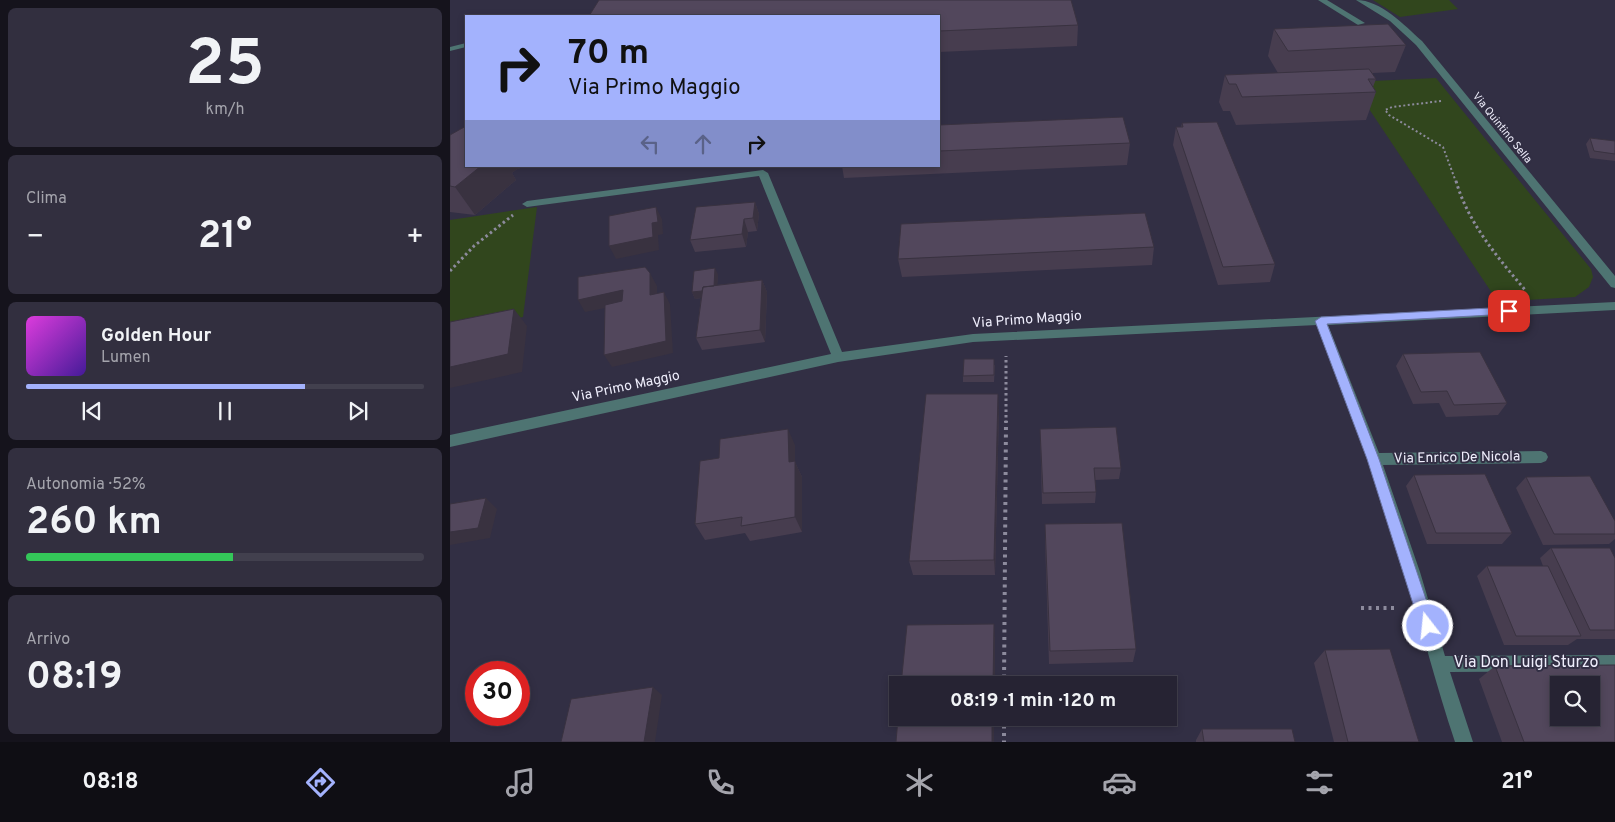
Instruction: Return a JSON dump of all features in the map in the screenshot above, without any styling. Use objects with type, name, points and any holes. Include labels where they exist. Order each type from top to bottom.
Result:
[{"type":"street","points":[[1322,0],[1361,23]]},
{"type":"street","name":"Via Quintino Sella","points":[[1360,0],[1393,19],[1419,43],[1615,284]]},
{"type":"street","points":[[450,49],[465,45]]},
{"type":"street","points":[[527,204],[763,173],[838,357]]},
{"type":"street","name":"Via Primo Maggio","points":[[450,441],[838,357],[1006,335],[1615,306]]},
{"type":"street","points":[[1321,321],[1373,459],[1423,608],[1438,664],[1464,742]]},
{"type":"street","name":"Via Enrico De Nicola","points":[[1373,459],[1541,457]]},
{"type":"street","name":"Via Don Luigi Sturzo","points":[[1438,664],[1615,663]]},
{"type":"path","points":[[1463,99],[1392,107],[1385,110],[1390,115],[1443,147],[1448,154],[1456,184],[1469,213],[1528,293]]},
{"type":"path","points":[[450,271],[474,246],[527,204]]},
{"type":"path","points":[[1004,676],[1006,335]]},
{"type":"path","points":[[1362,608],[1423,608]]},
{"type":"path","points":[[1004,726],[1004,742]]},
{"type":"green space","points":[[1373,0],[1449,0],[1458,9],[1400,17]]},
{"type":"green space","points":[[1436,78],[1591,269],[1593,277],[1589,287],[1575,297],[1498,302],[1351,82]]},
{"type":"green space","points":[[537,207],[523,317],[450,332],[450,220]]},
{"type":"building","points":[[599,0],[1071,0],[1078,25],[940,31],[940,15],[590,15]]},
{"type":"building","points":[[1388,24],[1406,45],[1288,51],[1274,29]]},
{"type":"building","points":[[1369,69],[1376,79],[1368,79],[1376,92],[1242,97],[1236,84],[1229,84],[1225,75]]},
{"type":"building","points":[[1123,117],[1130,143],[940,151],[940,125]]},
{"type":"building","points":[[1217,122],[1275,264],[1223,267],[1176,127],[1183,127],[1182,123]]},
{"type":"building","points":[[465,127],[465,167],[480,167],[455,187],[450,186],[450,135]]},
{"type":"building","points":[[1590,138],[1615,141],[1615,154],[1594,151]]},
{"type":"building","points":[[755,202],[753,218],[744,219],[742,234],[690,240],[696,207]]},
{"type":"building","points":[[656,207],[658,222],[652,223],[653,237],[609,246],[609,216]]},
{"type":"building","points":[[1145,213],[1154,247],[898,259],[901,224]]},
{"type":"building","points":[[645,267],[650,273],[650,295],[664,292],[666,341],[604,355],[605,305],[622,301],[623,290],[578,300],[578,277]]},
{"type":"building","points":[[715,268],[714,286],[703,287],[702,291],[692,292],[694,271]]},
{"type":"building","points":[[762,280],[760,330],[696,338],[703,287]]},
{"type":"building","points":[[514,309],[508,354],[450,367],[450,322]]},
{"type":"building","points":[[1480,352],[1507,403],[1454,405],[1447,391],[1421,392],[1403,354]]},
{"type":"building","points":[[964,359],[994,359],[994,375],[963,376]]},
{"type":"building","points":[[926,394],[998,394],[994,560],[909,561]]},
{"type":"building","points":[[1116,427],[1121,468],[1094,468],[1096,492],[1043,493],[1040,429]]},
{"type":"building","points":[[788,429],[789,462],[795,461],[795,517],[741,526],[742,517],[695,524],[700,461],[719,458],[720,439]]},
{"type":"building","points":[[1485,474],[1512,533],[1436,533],[1414,475]]},
{"type":"building","points":[[1590,476],[1615,521],[1615,534],[1554,534],[1526,477]]},
{"type":"building","points":[[486,498],[478,528],[450,532],[450,504]]},
{"type":"building","points":[[1122,523],[1136,649],[1050,651],[1045,524]]},
{"type":"building","points":[[1551,548],[1610,548],[1615,558],[1615,630],[1590,630]]},
{"type":"building","points":[[1487,566],[1548,566],[1581,636],[1516,636]]},
{"type":"building","points":[[994,624],[993,676],[902,676],[907,625]]},
{"type":"building","points":[[1390,649],[1419,742],[1348,742],[1325,650]]},
{"type":"building","points":[[1615,665],[1615,742],[1524,742],[1495,666]]},
{"type":"building","points":[[653,687],[644,742],[561,742],[571,699]]},
{"type":"building","points":[[897,726],[992,726],[992,742],[896,742]]},
{"type":"building","points":[[1202,729],[1292,729],[1295,742],[1204,742]]},
{"type":"route","points":[[1428,626],[1373,459],[1321,321],[1509,311]]}]
